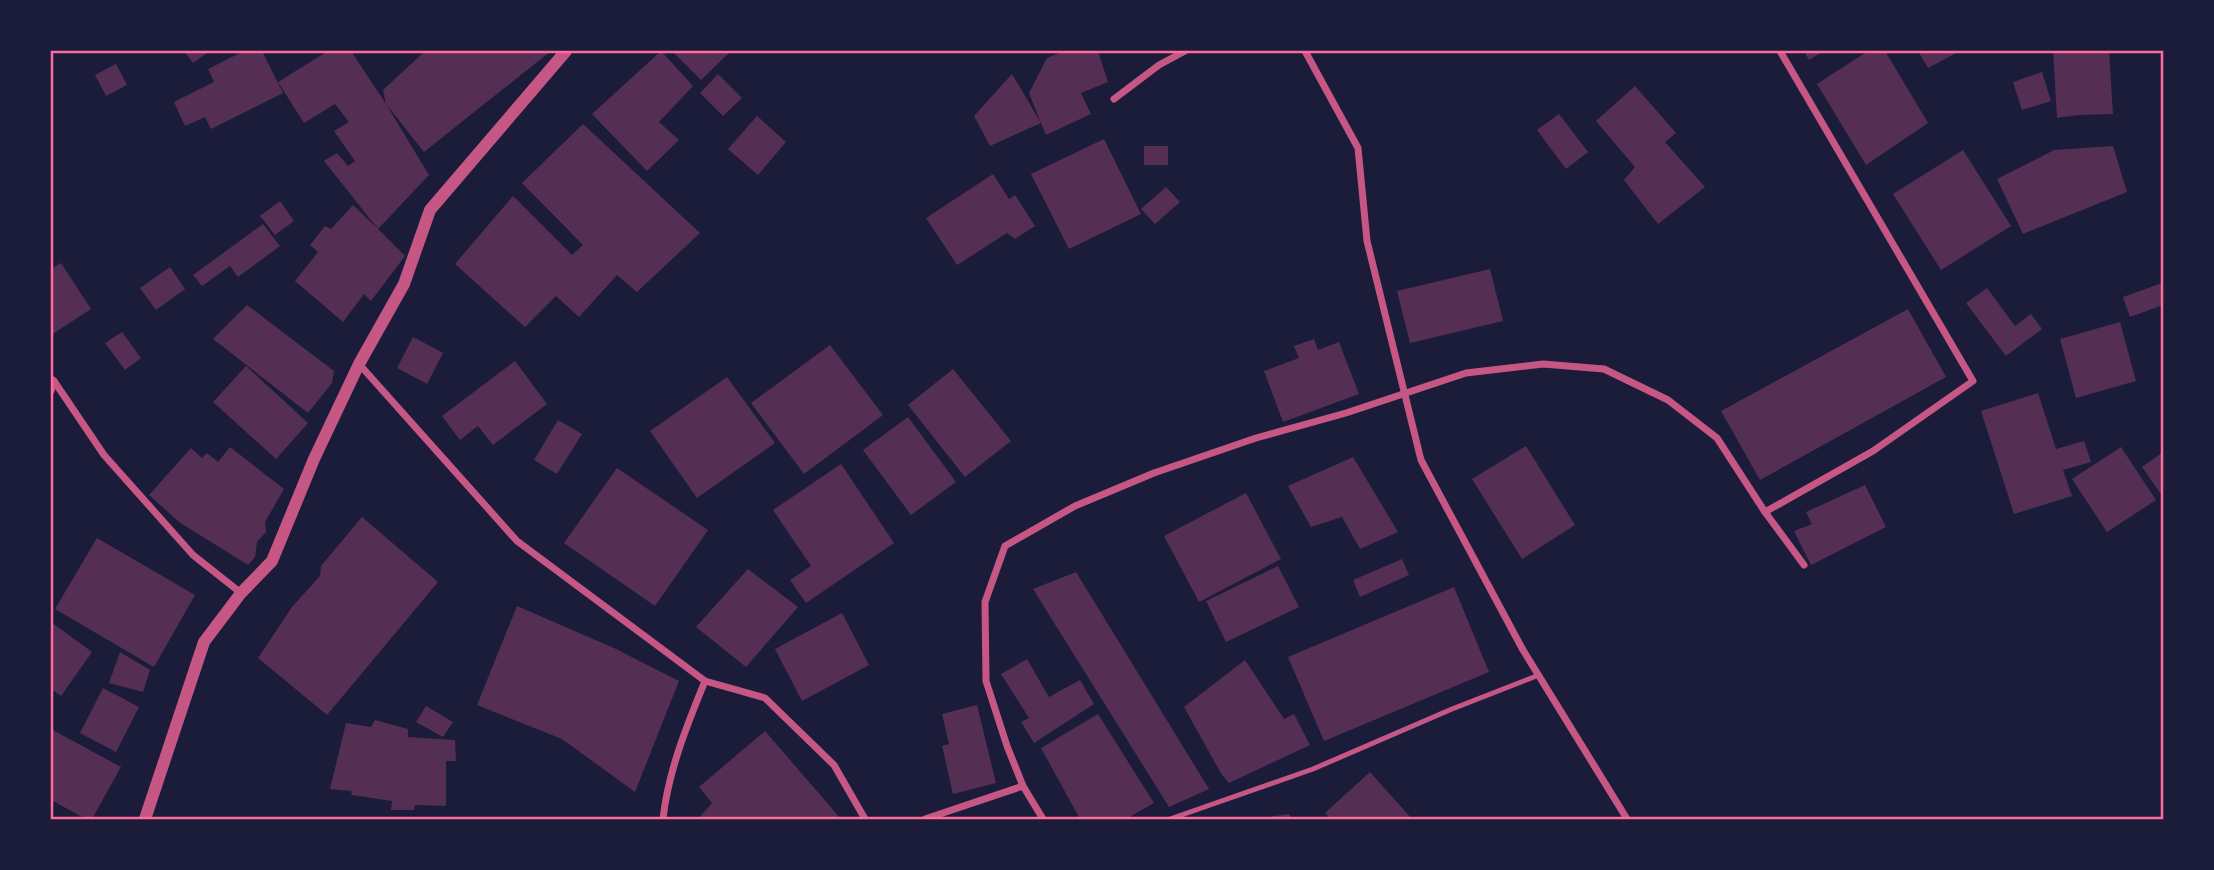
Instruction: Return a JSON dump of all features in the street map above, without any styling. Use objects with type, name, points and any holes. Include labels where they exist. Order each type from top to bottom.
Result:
[{"type":"street","points":[[145,819],[204,642],[241,593],[272,561],[314,459],[359,364],[404,284],[430,210],[566,51]]},
{"type":"street","points":[[1114,99],[1159,65],[1185,51]]},
{"type":"street","points":[[1305,51],[1357,148],[1367,241],[1421,460],[1523,650],[1627,819]]},
{"type":"street","points":[[1765,512],[1873,451],[1973,381],[1780,51]]},
{"type":"street","points":[[359,364],[517,541],[705,681],[765,698],[834,765],[864,819]]},
{"type":"street","points":[[1043,819],[1023,786],[986,681],[985,602],[1005,546],[1075,506],[1153,473],[1256,438],[1466,373],[1544,364],[1604,369],[1668,400],[1717,438],[1765,512],[1804,565]]},
{"type":"street","points":[[52,380],[104,455],[193,555],[241,593]]},
{"type":"street","points":[[51,391],[52,380]]},
{"type":"street","points":[[663,819],[665,800],[689,720],[705,681]]},
{"type":"street","points":[[925,819],[1023,786]]},
{"type":"lane","points":[[1170,819],[1313,769],[1539,675]]},
{"type":"building","points":[[184,51],[210,51],[193,63]]},
{"type":"building","points":[[244,51],[262,51],[283,93],[211,129],[205,117],[185,126],[174,102],[214,82],[208,69]]},
{"type":"building","points":[[328,51],[351,51],[429,175],[378,229],[324,161],[337,153],[348,166],[355,161],[334,131],[349,122],[335,104],[304,123],[278,82]]},
{"type":"building","points":[[425,51],[551,51],[424,152],[386,104],[383,90]]},
{"type":"building","points":[[661,51],[693,86],[659,122],[679,140],[647,171],[592,114]]},
{"type":"building","points":[[672,51],[731,51],[701,80]]},
{"type":"building","points":[[1064,51],[1098,51],[1108,82],[1081,93],[1091,114],[1046,135],[1029,93],[1047,58]]},
{"type":"building","points":[[1804,51],[1824,51],[1809,60]]},
{"type":"building","points":[[1868,51],[1885,51],[1928,123],[1866,165],[1817,84]]},
{"type":"building","points":[[1918,51],[1960,51],[1928,68]]},
{"type":"building","points":[[2053,51],[2109,51],[2113,114],[2057,118]]},
{"type":"building","points":[[116,64],[127,85],[106,96],[95,75]]},
{"type":"building","points":[[2042,72],[2051,101],[2022,110],[2013,82]]},
{"type":"building","points":[[718,74],[742,98],[723,116],[700,93]]},
{"type":"building","points":[[1012,74],[1041,123],[990,146],[974,116]]},
{"type":"building","points":[[1635,86],[1676,133],[1665,142],[1705,187],[1658,224],[1624,180],[1635,167],[1596,121]]},
{"type":"building","points":[[1559,114],[1588,152],[1566,169],[1537,130]]},
{"type":"building","points":[[757,116],[786,142],[758,175],[728,149]]},
{"type":"building","points":[[583,124],[700,233],[637,292],[617,275],[579,317],[556,296],[525,327],[455,264],[513,196],[572,255],[583,245],[522,183]]},
{"type":"building","points":[[1104,139],[1141,214],[1069,249],[1031,174]]},
{"type":"building","points":[[1144,146],[1168,146],[1168,165],[1144,165]]},
{"type":"building","points":[[2113,146],[2127,192],[2023,234],[1997,179],[2054,150]]},
{"type":"building","points":[[1963,150],[2011,226],[1941,270],[1893,194]]},
{"type":"building","points":[[993,174],[1009,199],[1015,195],[1035,226],[1015,239],[1007,233],[957,265],[926,218]]},
{"type":"building","points":[[1166,187],[1180,202],[1155,224],[1141,209]]},
{"type":"building","points":[[280,201],[294,221],[275,235],[260,216]]},
{"type":"building","points":[[353,205],[405,256],[371,301],[364,294],[343,322],[295,281],[318,252],[310,245],[325,226],[331,229]]},
{"type":"building","points":[[263,224],[280,246],[238,277],[230,266],[202,286],[193,275]]},
{"type":"building","points":[[61,263],[91,309],[51,335],[51,269]]},
{"type":"building","points":[[170,267],[185,289],[156,310],[140,288]]},
{"type":"building","points":[[1490,269],[1503,321],[1410,343],[1397,291]]},
{"type":"building","points":[[2162,283],[2163,305],[2130,317],[2123,297]]},
{"type":"building","points":[[1987,288],[2015,326],[2031,314],[2042,329],[2006,356],[1966,303]]},
{"type":"building","points":[[247,305],[334,371],[332,383],[308,413],[213,339]]},
{"type":"building","points":[[1908,309],[1946,377],[1760,480],[1721,411]]},
{"type":"building","points":[[2120,322],[2136,381],[2076,398],[2060,339]]},
{"type":"building","points":[[122,332],[141,358],[125,370],[105,343]]},
{"type":"building","points":[[413,337],[443,353],[427,384],[397,368]]},
{"type":"building","points":[[1314,339],[1318,350],[1339,342],[1359,394],[1283,422],[1264,371],[1299,358],[1294,346]]},
{"type":"building","points":[[830,345],[883,415],[804,474],[751,403]]},
{"type":"building","points":[[515,361],[547,404],[493,445],[478,426],[460,440],[442,416]]},
{"type":"building","points":[[246,366],[308,423],[276,459],[213,402]]},
{"type":"building","points":[[953,369],[1011,441],[965,477],[908,405]]},
{"type":"building","points":[[727,377],[775,443],[697,498],[650,431]]},
{"type":"building","points":[[2038,393],[2056,449],[2084,441],[2091,462],[2063,470],[2072,496],[2014,514],[1981,411]]},
{"type":"building","points":[[908,417],[956,482],[911,515],[863,450]]},
{"type":"building","points":[[558,420],[582,434],[557,474],[534,460]]},
{"type":"building","points":[[1526,446],[1575,525],[1522,559],[1472,479]]},
{"type":"building","points":[[230,447],[284,489],[265,522],[266,532],[257,542],[255,557],[248,565],[179,522],[149,495],[191,448],[202,458],[207,453],[218,462]]},
{"type":"building","points":[[2121,447],[2156,500],[2107,532],[2072,479]]},
{"type":"building","points":[[2163,452],[2163,497],[2142,467]]},
{"type":"building","points":[[1353,457],[1398,532],[1360,549],[1342,517],[1311,527],[1288,486]]},
{"type":"building","points":[[841,464],[894,543],[806,603],[790,580],[811,566],[773,510]]},
{"type":"building","points":[[617,468],[708,530],[655,606],[564,543]]},
{"type":"building","points":[[1865,485],[1886,527],[1811,565],[1794,531],[1812,524],[1806,512]]},
{"type":"building","points":[[1246,493],[1281,559],[1199,602],[1164,536]]},
{"type":"building","points":[[362,517],[438,582],[327,715],[258,658],[292,607],[320,576],[321,566]]},
{"type":"building","points":[[97,538],[195,595],[154,667],[55,609]]},
{"type":"building","points":[[1402,559],[1409,575],[1360,597],[1353,580]]},
{"type":"building","points":[[1278,566],[1299,607],[1226,642],[1206,601]]},
{"type":"building","points":[[748,569],[798,607],[746,667],[696,627]]},
{"type":"building","points":[[1076,572],[1209,789],[1169,807],[1033,589]]},
{"type":"building","points":[[1454,587],[1489,672],[1324,741],[1288,657]]},
{"type":"building","points":[[517,606],[614,648],[679,681],[635,792],[562,739],[477,705]]},
{"type":"building","points":[[842,613],[869,665],[802,701],[775,649]]},
{"type":"building","points":[[51,622],[92,652],[61,696],[51,689]]},
{"type":"building","points":[[120,652],[150,670],[143,692],[109,683]]},
{"type":"building","points":[[1027,659],[1049,697],[1080,680],[1094,704],[1034,743],[1021,722],[1029,718],[1001,674]]},
{"type":"building","points":[[1245,660],[1284,719],[1294,714],[1310,745],[1229,783],[1184,707]]},
{"type":"building","points":[[103,688],[139,707],[116,752],[80,733]]},
{"type":"building","points":[[977,705],[996,783],[953,794],[942,746],[949,744],[942,714]]},
{"type":"building","points":[[426,706],[453,722],[443,737],[416,722]]},
{"type":"building","points":[[1098,714],[1154,803],[1126,819],[1080,819],[1041,748]]},
{"type":"building","points":[[375,720],[408,729],[408,737],[455,740],[456,761],[446,761],[446,806],[415,805],[414,810],[391,810],[392,801],[330,789],[346,723],[371,727]]},
{"type":"building","points":[[51,729],[121,767],[92,819],[86,819],[51,800]]},
{"type":"building","points":[[765,731],[841,819],[698,819],[712,803],[699,787]]},
{"type":"building","points":[[1370,772],[1412,819],[1331,819],[1325,813]]},
{"type":"building","points":[[1289,814],[1292,819],[1261,819],[1261,818]]}]
